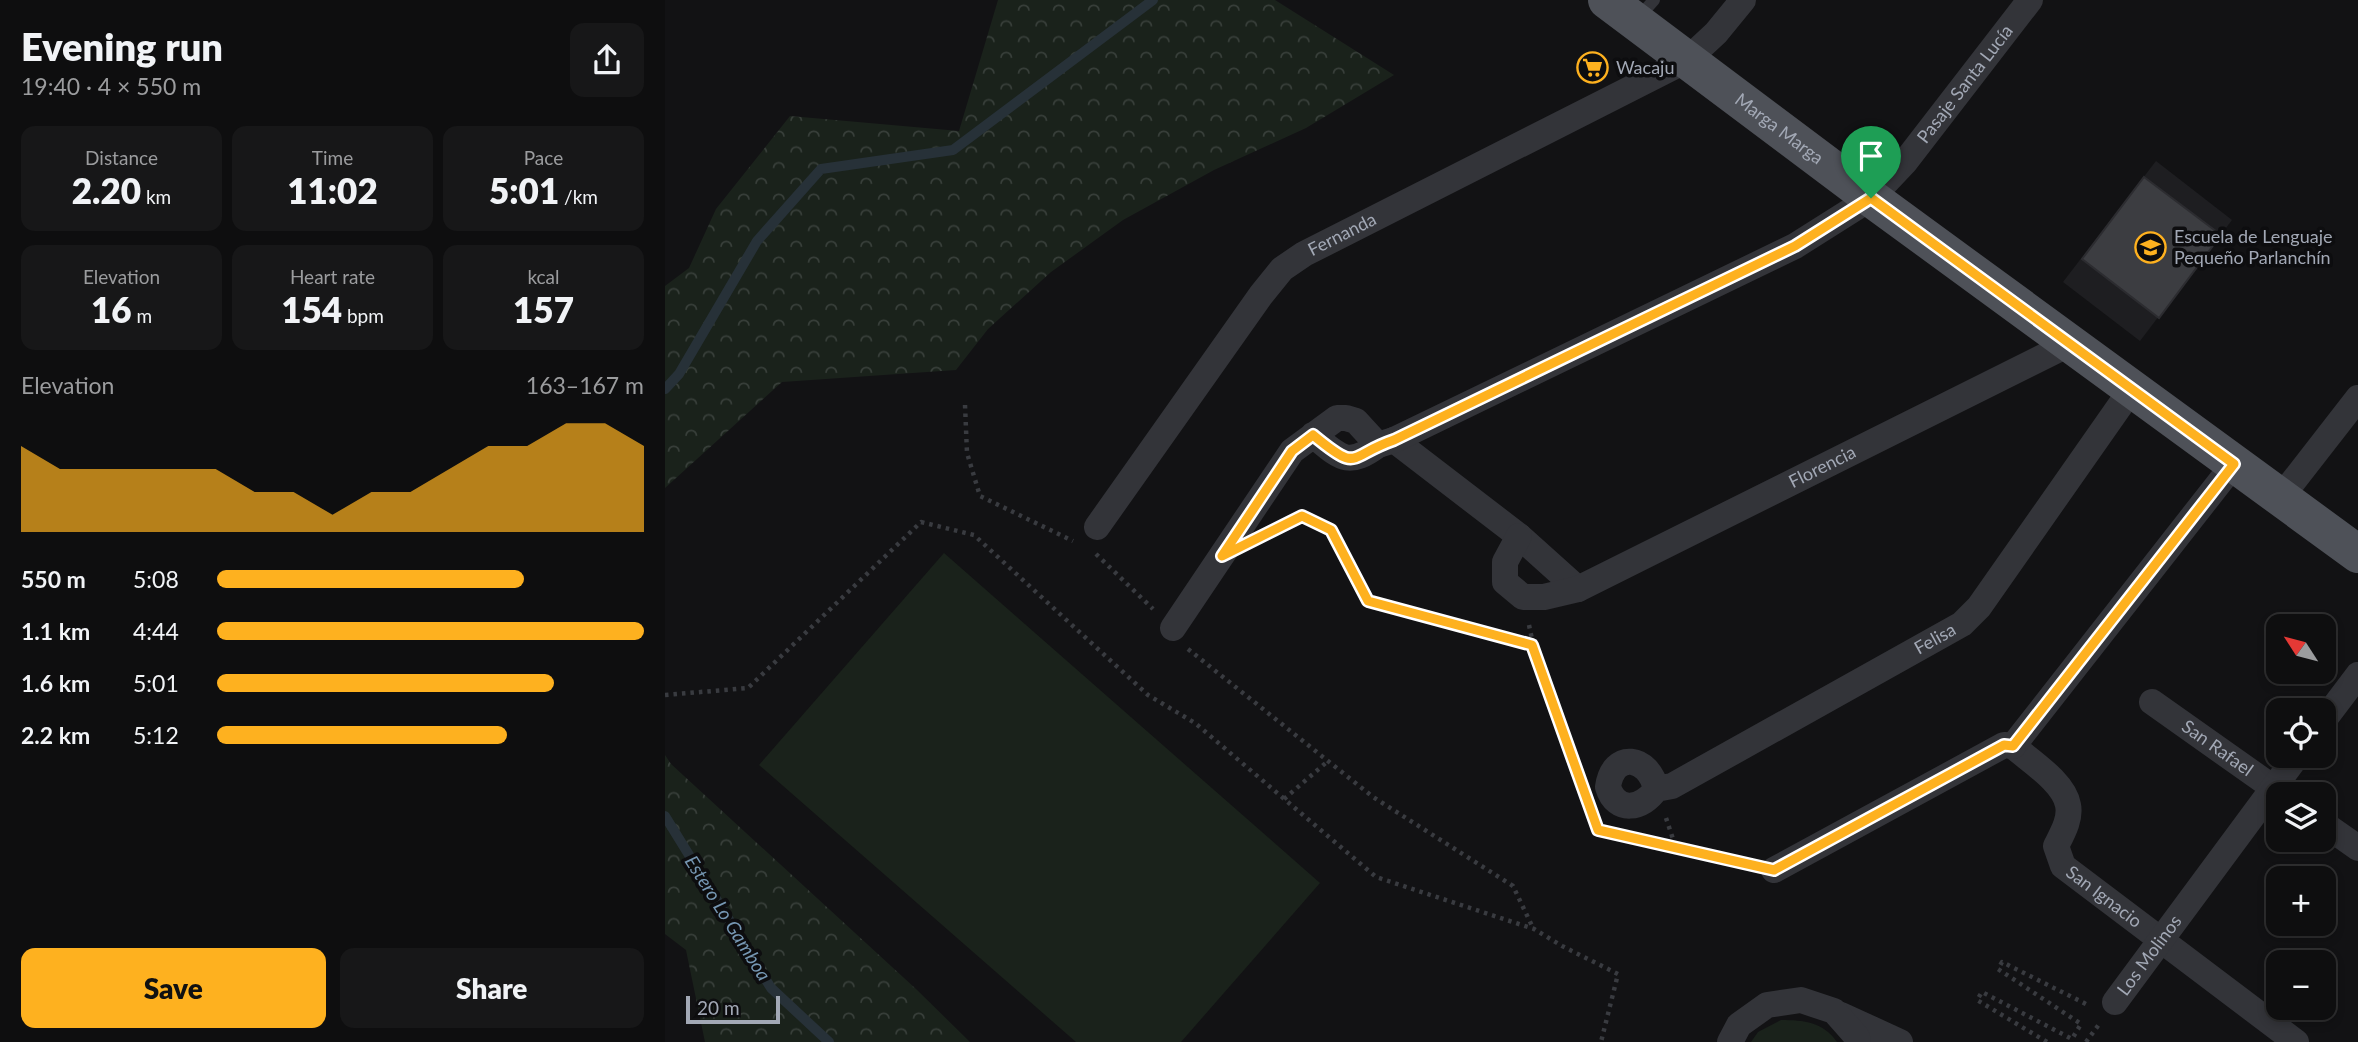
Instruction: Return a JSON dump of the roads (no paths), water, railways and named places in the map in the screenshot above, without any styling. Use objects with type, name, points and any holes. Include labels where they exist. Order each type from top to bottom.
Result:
[{"type":"main road","name":"Marga Marga","points":[[1632,7],[1687,60],[2358,555]]},
{"type":"street","name":"Fernanda","points":[[1089,540],[1282,269],[1304,254],[1687,60],[1716,33],[1743,0]]},
{"type":"street","name":"Pasaje Santa Lucía","points":[[1313,435],[1344,459],[1354,459],[1795,246],[1871,198],[1905,162],[2030,0]]},
{"type":"street","name":"Florencia","points":[[1519,536],[1505,562],[1505,583],[1523,597],[1544,597],[1578,589],[2069,344]]},
{"type":"street","name":"Felisa","points":[[1656,789],[1672,786],[1962,624],[1979,607],[2131,390]]},
{"type":"street","points":[[2281,497],[2358,398]]},
{"type":"street","points":[[1173,628],[1292,451],[1336,418],[1356,422],[1386,442],[1519,536],[1578,589]]},
{"type":"street","points":[[1774,870],[2004,745],[2013,746],[2234,464]]},
{"type":"street","points":[[2336,704],[2358,675]]},
{"type":"street","name":"San Rafael","points":[[2152,702],[2266,783]]},
{"type":"street","name":"San Ignacio","points":[[2013,746],[2063,789],[2069,806],[2066,824],[2056,846],[2063,866],[2296,1042]]},
{"type":"street","name":"Los Molinos","points":[[2115,1002],[2160,938],[2266,805]]},
{"type":"street","points":[[2336,832],[2358,848]]},
{"type":"street","points":[[1730,1042],[1738,1025],[1767,1005],[1801,1000],[1834,1011],[1900,1042]]},
{"type":"street","points":[[1834,1011],[1857,1037],[1858,1042]]},
{"type":"waterway","points":[[665,389],[679,374],[757,241],[821,169],[953,150],[1153,0]]},
{"type":"waterway","name":"Estero Lo Gamboa","points":[[665,816],[771,988],[829,1042]]},
{"type":"place","name":"Wacaju","points":[[1593,68]]},
{"type":"place","name":"Escuela de Lenguaje Pequeño Parlanchín","points":[[2151,247]]}]
